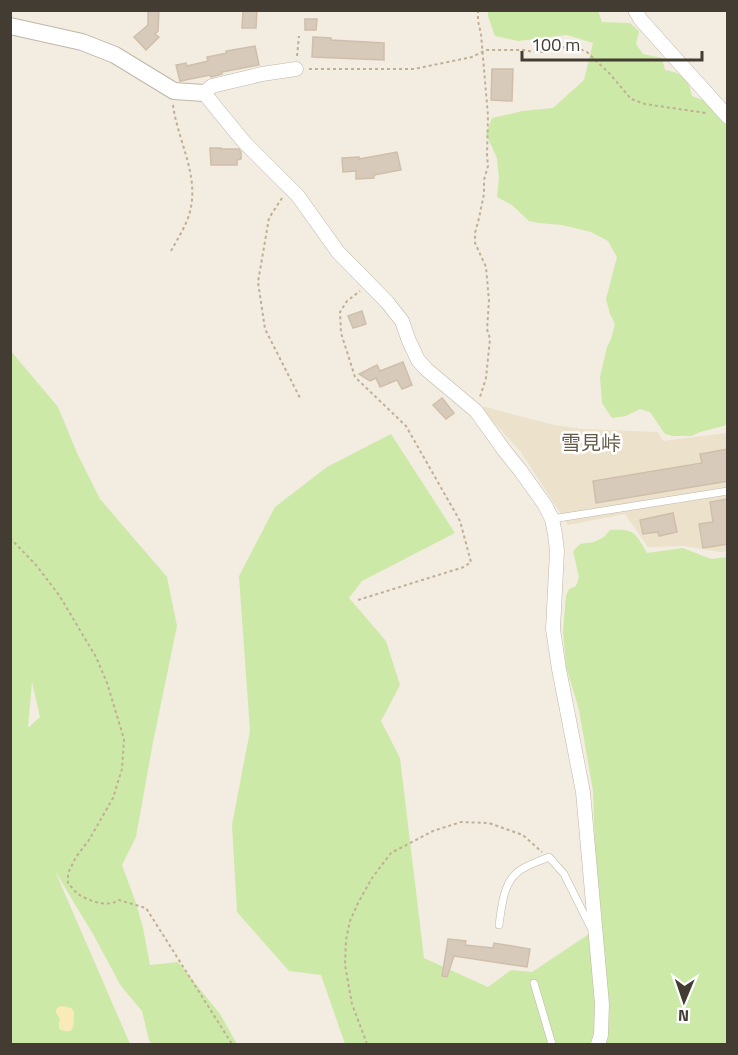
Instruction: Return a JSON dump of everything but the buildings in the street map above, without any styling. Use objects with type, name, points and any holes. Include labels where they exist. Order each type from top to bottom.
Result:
[{"type":"street","points":[[635,10],[641,20],[727,116]]},
{"type":"street","points":[[10,26],[82,42],[104,50],[174,91],[204,93],[212,86],[262,74],[296,69]]},
{"type":"street","points":[[204,93],[244,142],[298,196],[338,252],[387,302],[402,321],[418,360],[473,408],[545,505],[552,519],[557,551],[553,629],[583,792],[602,1004],[601,1035],[598,1044]]},
{"type":"lane","points":[[552,519],[728,491]]},
{"type":"lane","points":[[498,925],[502,902],[509,882],[520,870],[549,857],[564,874],[596,941]]},
{"type":"lane","points":[[534,983],[552,1044]]},
{"type":"path","points":[[473,408],[480,397],[486,378],[490,339],[487,329],[489,301],[486,267],[475,243],[488,166],[488,116],[478,10]]},
{"type":"path","points":[[299,36],[296,69],[414,69],[472,57],[486,50],[543,52],[559,47],[577,48],[587,52],[631,99],[645,104],[727,116]]},
{"type":"path","points":[[171,251],[188,219],[194,188],[173,107],[174,91]]},
{"type":"path","points":[[290,188],[269,218],[258,282],[265,329],[300,398]]},
{"type":"path","points":[[358,600],[465,567],[471,562],[460,520],[406,426],[355,377],[341,333],[340,312],[347,301],[369,284]]},
{"type":"path","points":[[10,538],[36,565],[59,595],[96,657],[107,683],[124,739],[122,769],[113,798],[89,840],[76,857],[69,873],[68,883],[77,893],[97,903],[115,903],[119,900],[146,908],[232,1044]]},
{"type":"path","points":[[367,1044],[352,1004],[345,965],[346,940],[350,921],[358,903],[372,878],[392,853],[433,831],[461,822],[489,823],[523,836],[549,857]]},
{"type":"shaded area","points":[[485,407],[554,425],[582,429],[658,432],[663,441],[727,433],[727,551],[720,552],[684,546],[648,547],[625,514],[568,525],[521,452],[481,408]]},
{"type":"green space","points":[[488,11],[598,11],[602,22],[630,23],[639,31],[636,44],[643,54],[662,58],[665,70],[677,73],[687,80],[692,96],[727,107],[727,425],[691,436],[673,436],[665,434],[650,412],[640,409],[626,416],[612,418],[602,403],[600,377],[615,324],[606,299],[617,257],[608,241],[591,232],[562,225],[529,221],[512,205],[497,197],[499,178],[497,158],[486,134],[492,118],[523,111],[553,108],[584,80],[593,43],[567,35],[518,41],[495,36]]},
{"type":"green space","points":[[10,350],[58,407],[77,453],[100,499],[167,577],[177,626],[136,837],[122,865],[143,928],[150,965],[178,962],[220,1014],[237,1044],[152,1044],[142,1011],[121,986],[55,871],[130,1044],[11,1044]],"holes":[[[32,682],[40,717],[28,727]]]},
{"type":"green space","points":[[391,434],[455,533],[362,581],[349,598],[386,641],[400,685],[381,721],[400,758],[424,958],[488,987],[511,970],[532,972],[601,926],[593,791],[579,710],[566,666],[563,631],[566,596],[569,589],[576,586],[579,577],[573,551],[580,544],[594,542],[604,537],[610,530],[625,530],[634,534],[647,553],[683,548],[711,559],[727,557],[727,1044],[345,1044],[321,975],[289,971],[237,912],[232,825],[250,731],[239,576],[275,507],[327,467]]},
{"type":"sand","points":[[62,1006],[71,1008],[74,1012],[73,1028],[69,1031],[59,1029],[60,1020],[56,1010]]},
{"type":"district","name":"雪見峠","points":[[591,443]]}]
